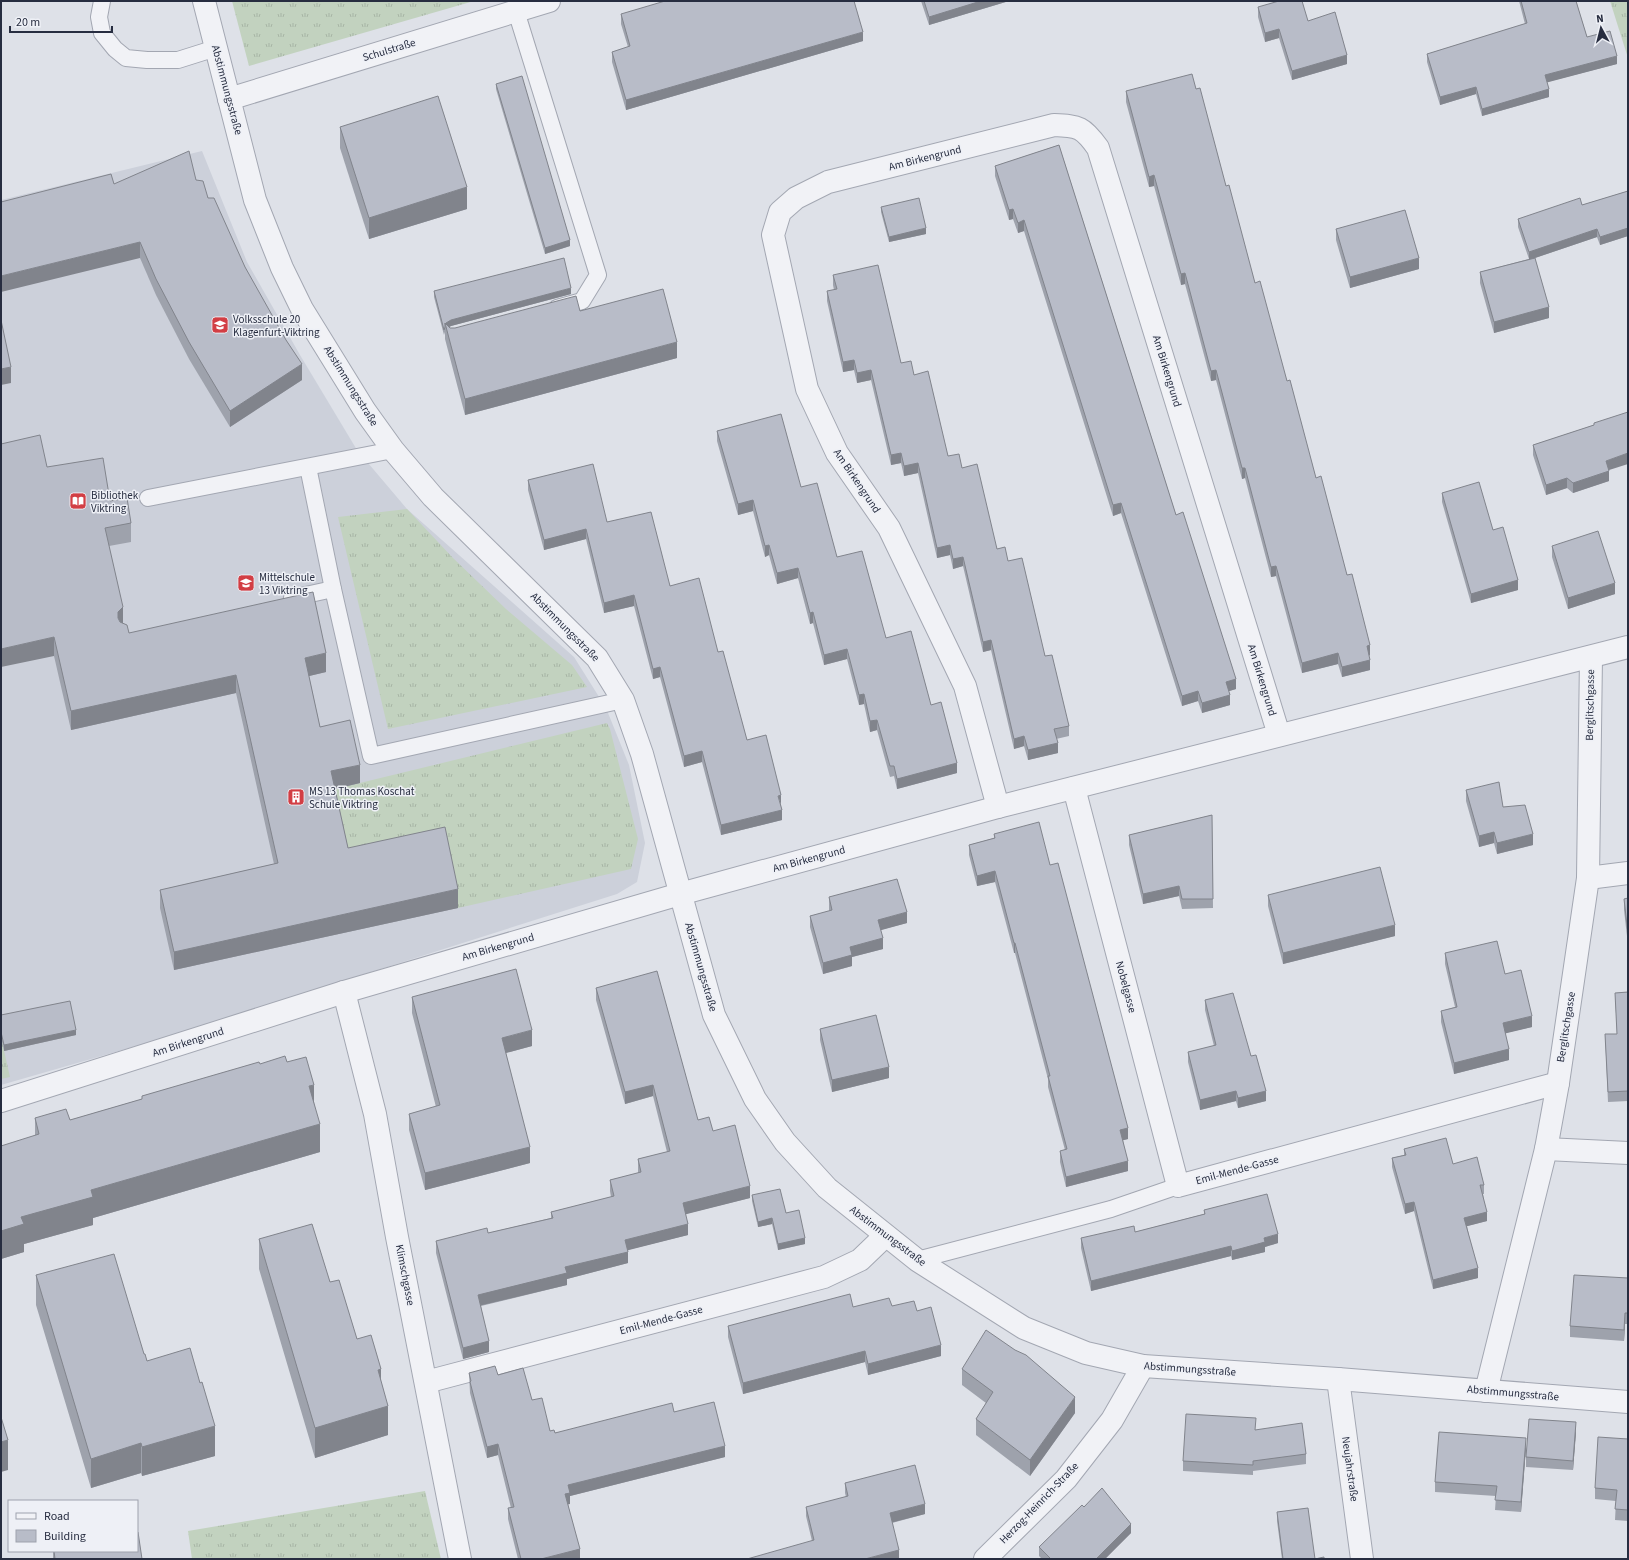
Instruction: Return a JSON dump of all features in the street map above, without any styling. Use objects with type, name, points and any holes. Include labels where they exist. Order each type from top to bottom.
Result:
[{"type":"street","name":"Abstimmungsstraße","points":[[204,1],[255,200],[282,268],[306,316],[365,411],[393,450],[433,497],[597,658],[623,700],[642,754],[714,1015],[755,1099],[786,1142],[826,1188],[917,1260],[1024,1328],[1086,1353],[1143,1366],[1338,1379],[1628,1402]]},
{"type":"street","name":"Schulstraße","points":[[229,99],[549,1]]},
{"type":"street","name":"Am Birkengrund","points":[[998,807],[965,686],[889,528],[837,453],[807,389],[773,235],[780,212],[796,198],[828,182],[1054,125],[1075,126],[1089,135],[1098,148],[1279,735]]},
{"type":"street","name":"Am Birkengrund","points":[[1,1101],[344,992],[680,894],[998,807],[1628,647]]},
{"type":"street","name":"Berglitschgasse","points":[[1486,1391],[1546,1149],[1558,1083],[1588,878],[1591,657]]},
{"type":"street","name":"Nobelgasse","points":[[1074,788],[1178,1186]]},
{"type":"street","points":[[1588,878],[1628,873]]},
{"type":"street","name":"Klimschgasse","points":[[344,992],[375,1114],[397,1237],[460,1559]]},
{"type":"street","name":"Emil-Mende-Gasse","points":[[1178,1186],[1558,1083]]},
{"type":"street","points":[[1546,1149],[1628,1153]]},
{"type":"street","name":"Emil-Mende-Gasse","points":[[426,1382],[824,1277],[860,1260],[885,1236]]},
{"type":"street","name":"Herzog-Heinrich-Straße","points":[[985,1559],[1066,1479],[1112,1420],[1143,1366]]},
{"type":"street","name":"Neujahrstraße","points":[[1338,1379],[1362,1559]]},
{"type":"lane","points":[[102,1],[99,17],[102,33],[115,49],[126,58],[178,60],[216,48]]},
{"type":"lane","points":[[516,11],[598,275],[582,301],[544,311]]},
{"type":"lane","points":[[148,498],[393,450]]},
{"type":"lane","points":[[308,467],[333,589],[371,756],[623,700]]},
{"type":"lane","points":[[280,601],[333,589]]},
{"type":"lane","name":"Emil-Mende-Gasse","points":[[917,1260],[1111,1209],[1178,1186]]},
{"type":"shaded area","name":"Mittelschule 13 Viktring","points":[[202,151],[247,262],[300,355],[357,450],[407,509],[574,657],[606,708],[629,765],[645,843],[637,882],[617,894],[157,1040],[1,1085],[1,200]]},
{"type":"green space","points":[[232,1],[474,1],[249,66]]},
{"type":"green space","points":[[1610,1],[1628,1],[1628,58]]},
{"type":"green space","points":[[407,509],[453,558],[506,609],[572,665],[587,687],[388,729],[338,517]]},
{"type":"green space","points":[[607,723],[610,729],[638,839],[631,869],[458,908],[444,845],[348,866],[331,790]]},
{"type":"green space","points":[[1,1037],[10,1077],[1,1079]]},
{"type":"green space","points":[[425,1491],[441,1559],[192,1559],[188,1531]]},
{"type":"building","points":[[665,1],[854,1],[863,32],[626,100],[612,52],[630,46],[621,14]]},
{"type":"building","points":[[924,1],[981,1],[929,17]]},
{"type":"building","points":[[1279,1],[1302,1],[1308,21],[1335,12],[1347,55],[1292,71],[1279,29],[1265,33],[1258,7]]},
{"type":"building","points":[[1521,1],[1576,1],[1587,37],[1610,31],[1617,56],[1545,75],[1549,89],[1482,109],[1476,87],[1440,97],[1427,54],[1527,23]]},
{"type":"building","points":[[1192,74],[1196,89],[1200,88],[1226,186],[1229,185],[1255,283],[1260,281],[1287,381],[1290,380],[1316,478],[1321,476],[1347,575],[1352,574],[1370,645],[1367,646],[1370,660],[1342,667],[1338,653],[1302,663],[1276,566],[1271,567],[1245,468],[1242,468],[1216,370],[1211,371],[1185,273],[1181,274],[1154,175],[1149,177],[1126,91]]},
{"type":"building","points":[[522,76],[570,240],[545,248],[496,84]]},
{"type":"building","points":[[438,96],[467,187],[369,218],[340,127]]},
{"type":"building","points":[[1059,145],[1176,515],[1183,512],[1236,679],[1226,682],[1230,695],[1202,703],[1198,691],[1182,696],[1121,503],[1113,505],[1024,220],[1018,223],[1013,209],[1009,210],[995,166]]},
{"type":"building","name":"Volksschule 20 Klagenfurt-Viktring","points":[[189,151],[196,180],[203,181],[208,198],[214,198],[245,267],[286,340],[302,364],[230,411],[189,342],[156,279],[140,242],[1,276],[1,202],[111,174],[114,184]]},
{"type":"building","points":[[1628,191],[1628,228],[1600,237],[1597,229],[1529,252],[1518,219],[1580,198],[1582,205]]},
{"type":"building","points":[[919,198],[926,228],[889,237],[881,207]]},
{"type":"building","points":[[1405,210],[1419,258],[1350,277],[1336,229]]},
{"type":"building","points":[[564,258],[571,288],[451,320],[446,324],[445,323],[444,330],[434,291]]},
{"type":"building","points":[[1535,258],[1549,307],[1494,322],[1480,272]]},
{"type":"building","points":[[878,265],[901,363],[911,361],[914,375],[928,371],[948,456],[959,454],[962,468],[977,464],[997,549],[1005,547],[1008,561],[1022,558],[1045,656],[1052,655],[1069,726],[1054,729],[1058,743],[1028,750],[1024,736],[1014,739],[991,640],[983,642],[963,557],[953,559],[950,545],[937,548],[918,463],[904,466],[901,453],[891,455],[871,370],[857,373],[854,360],[843,362],[827,291],[837,289],[833,275]]},
{"type":"building","points":[[663,289],[677,342],[465,399],[445,323],[450,328],[455,328],[576,296],[580,311]]},
{"type":"building","points":[[1,320],[11,367],[1,369]]},
{"type":"building","points":[[1628,412],[1628,453],[1606,461],[1609,471],[1573,483],[1567,478],[1546,485],[1533,445]]},
{"type":"building","points":[[781,414],[801,487],[817,483],[837,557],[862,551],[886,638],[911,631],[931,705],[941,702],[957,763],[897,779],[894,766],[890,766],[877,720],[870,721],[864,694],[859,695],[847,649],[824,655],[813,612],[810,613],[798,568],[777,573],[769,545],[765,546],[753,500],[738,504],[717,431]]},
{"type":"building","points":[[40,435],[47,467],[103,458],[110,501],[127,498],[131,523],[105,528],[123,607],[118,612],[118,618],[120,622],[127,625],[129,633],[313,592],[326,653],[305,658],[320,727],[350,720],[360,765],[331,771],[348,848],[445,827],[458,889],[174,952],[160,890],[278,863],[236,675],[71,711],[54,637],[1,649],[1,444]]},
{"type":"building","points":[[593,464],[607,522],[651,512],[670,586],[699,578],[718,652],[723,651],[747,740],[766,735],[781,795],[778,796],[782,810],[721,825],[702,751],[684,756],[660,667],[653,669],[634,595],[604,603],[586,529],[544,540],[528,480]]},
{"type":"building","points":[[1479,482],[1493,530],[1503,527],[1518,580],[1471,594],[1442,493]]},
{"type":"building","points":[[1598,531],[1615,583],[1568,598],[1552,546]]},
{"type":"building","points":[[1499,782],[1503,807],[1525,805],[1533,834],[1497,843],[1494,832],[1479,836],[1466,790]]},
{"type":"building","points":[[1212,815],[1213,899],[1182,899],[1179,886],[1143,894],[1129,835]]},
{"type":"building","points":[[1039,822],[1050,865],[1058,863],[1128,1128],[1120,1130],[1128,1161],[1066,1177],[1060,1151],[1067,1149],[1048,1076],[1050,1076],[995,871],[977,876],[969,845],[995,838],[994,834]]},
{"type":"building","points":[[1380,867],[1395,925],[1283,953],[1268,895]]},
{"type":"building","points":[[897,879],[907,912],[878,920],[883,938],[850,947],[852,955],[823,963],[810,916],[832,910],[829,897]]},
{"type":"building","points":[[1628,898],[1628,934],[1624,899]]},
{"type":"building","points":[[1497,941],[1505,974],[1521,970],[1532,1016],[1503,1023],[1509,1049],[1454,1063],[1441,1011],[1457,1007],[1445,953]]},
{"type":"building","points":[[516,969],[532,1030],[502,1038],[530,1147],[425,1173],[409,1114],[440,1105],[412,997]]},
{"type":"building","points":[[657,971],[698,1120],[709,1117],[713,1131],[735,1125],[750,1186],[683,1203],[688,1224],[625,1240],[628,1252],[565,1267],[567,1273],[478,1295],[489,1341],[463,1348],[436,1241],[487,1228],[488,1233],[553,1218],[551,1212],[614,1196],[610,1180],[641,1172],[638,1159],[670,1151],[653,1085],[625,1092],[596,988]]},
{"type":"building","points":[[1628,992],[1628,1091],[1608,1092],[1605,1034],[1617,1034],[1615,993]]},
{"type":"building","points":[[1233,993],[1251,1056],[1256,1055],[1266,1091],[1238,1098],[1236,1091],[1200,1100],[1188,1052],[1216,1045],[1205,1000]]},
{"type":"building","points":[[70,1001],[76,1030],[4,1045],[1,1032],[1,1015]]},
{"type":"building","points":[[876,1015],[889,1067],[832,1080],[820,1029]]},
{"type":"building","points":[[285,1056],[287,1062],[306,1057],[314,1085],[309,1086],[320,1124],[91,1190],[93,1197],[21,1217],[24,1224],[1,1231],[1,1146],[39,1134],[35,1118],[66,1109],[70,1120],[142,1099],[142,1096],[259,1062],[260,1064]]},
{"type":"building","points":[[1446,1138],[1453,1164],[1477,1157],[1484,1185],[1480,1185],[1487,1212],[1464,1218],[1478,1268],[1433,1280],[1414,1202],[1405,1204],[1392,1158],[1406,1155],[1404,1149]]},
{"type":"building","points":[[780,1189],[786,1213],[799,1210],[805,1238],[778,1244],[772,1218],[758,1222],[752,1195]]},
{"type":"building","points":[[1267,1194],[1278,1234],[1264,1238],[1265,1242],[1232,1251],[1231,1246],[1091,1281],[1081,1238],[1134,1226],[1135,1232],[1205,1214],[1204,1210]]},
{"type":"building","points":[[312,1224],[330,1282],[339,1280],[357,1339],[371,1335],[381,1369],[378,1370],[388,1406],[315,1428],[259,1239]]},
{"type":"building","points":[[114,1254],[147,1361],[190,1348],[215,1426],[142,1447],[141,1443],[91,1459],[36,1275]]},
{"type":"building","points":[[1574,1275],[1628,1278],[1628,1313],[1625,1313],[1624,1330],[1570,1326]]},
{"type":"building","points":[[850,1294],[853,1307],[889,1298],[892,1306],[914,1301],[917,1311],[931,1307],[941,1345],[868,1364],[865,1351],[743,1383],[728,1326]]},
{"type":"building","points":[[986,1330],[1015,1350],[1026,1355],[1075,1397],[1030,1460],[976,1419],[993,1392],[962,1369]]},
{"type":"building","points":[[495,1366],[498,1375],[523,1368],[532,1400],[542,1398],[550,1431],[554,1430],[555,1433],[672,1403],[674,1412],[714,1402],[725,1446],[568,1485],[570,1493],[565,1494],[580,1549],[541,1559],[521,1559],[508,1508],[514,1507],[498,1444],[487,1447],[470,1382],[469,1373]]},
{"type":"building","points":[[1186,1414],[1256,1418],[1255,1430],[1302,1423],[1306,1454],[1253,1461],[1253,1465],[1183,1461]]},
{"type":"building","points":[[1,1417],[8,1440],[1,1442]]},
{"type":"building","points":[[1529,1419],[1576,1422],[1573,1461],[1526,1457]]},
{"type":"building","points":[[1439,1432],[1526,1438],[1521,1502],[1495,1500],[1497,1486],[1435,1482]]},
{"type":"building","points":[[1598,1437],[1628,1439],[1628,1510],[1615,1509],[1617,1490],[1595,1488]]},
{"type":"building","points":[[915,1465],[925,1504],[890,1513],[899,1550],[865,1559],[747,1559],[814,1540],[806,1507],[848,1496],[845,1483]]},
{"type":"building","points":[[1102,1488],[1131,1524],[1096,1559],[1051,1559],[1039,1547],[1082,1505],[1084,1507]]},
{"type":"building","points":[[1308,1508],[1315,1559],[1283,1559],[1277,1512]]},
{"type":"building","points":[[138,1532],[142,1559],[55,1559],[54,1552],[138,1552]]},
{"type":"place","name":"Volksschule 20 Klagenfurt-Viktring","points":[[220,325]]},
{"type":"place","name":"Bibliothek Viktring","points":[[78,501]]},
{"type":"place","name":"Mittelschule 13 Viktring","points":[[246,583]]},
{"type":"place","name":"MS 13 Thomas Koschat Schule Viktring","points":[[296,797]]}]
